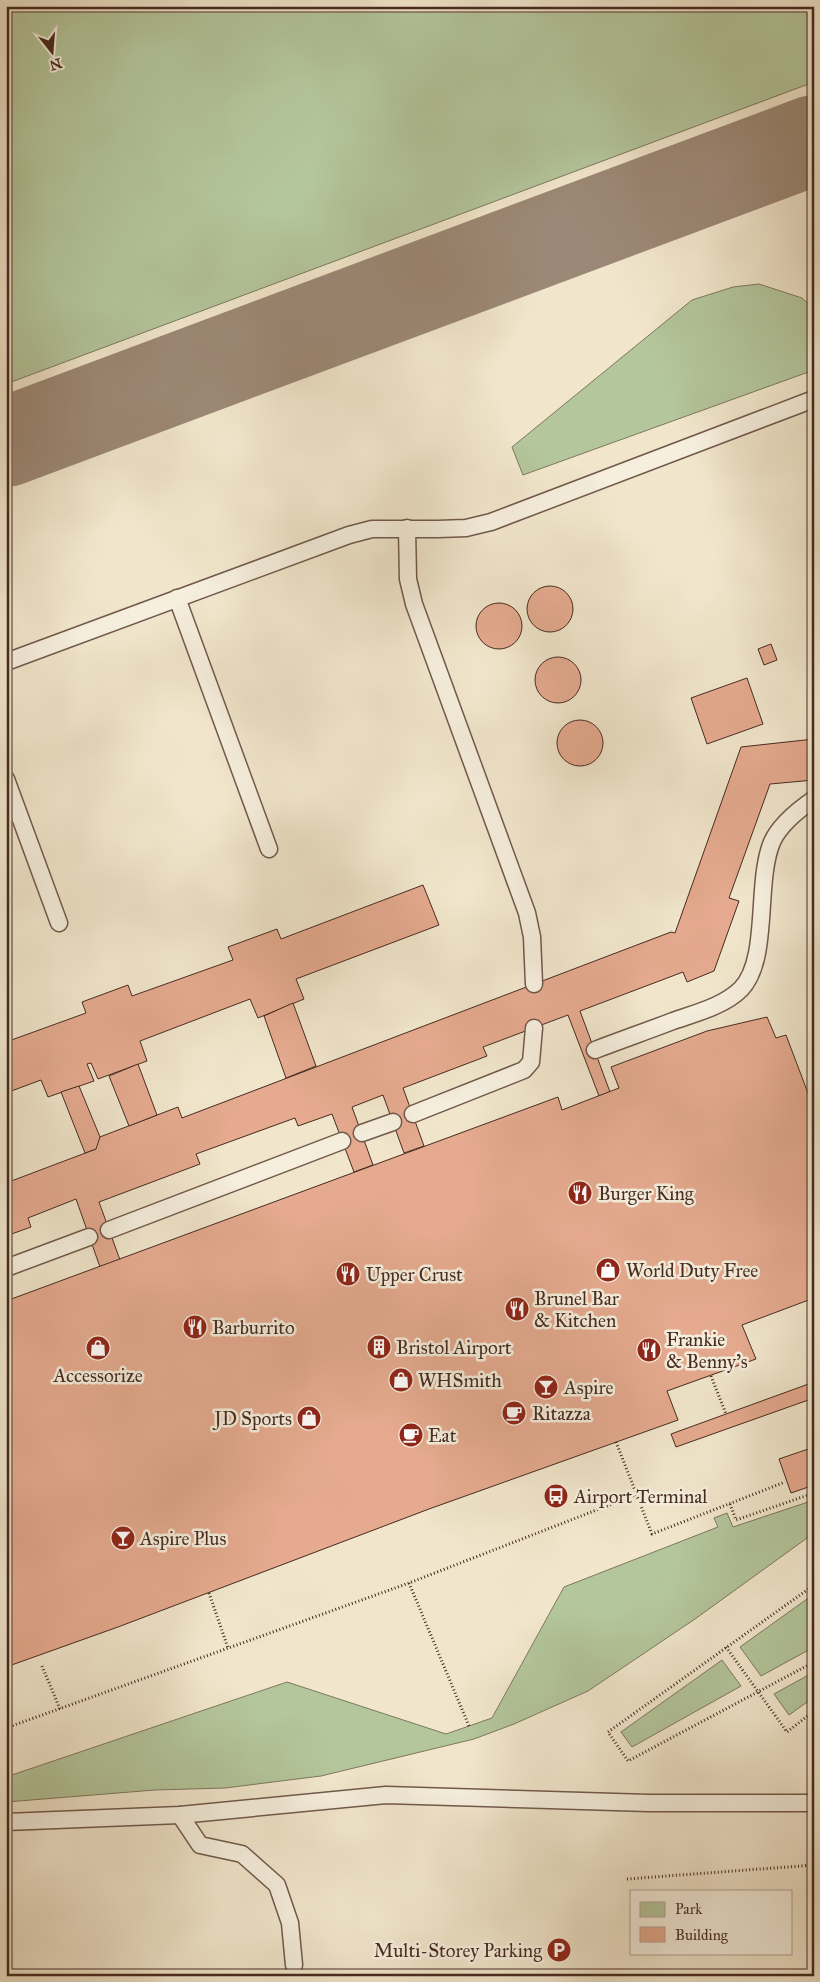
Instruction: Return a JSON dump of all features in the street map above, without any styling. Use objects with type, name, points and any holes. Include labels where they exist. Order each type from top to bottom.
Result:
[{"type":"lane","points":[[6,662],[348,535],[372,529],[466,528],[491,522],[814,399]]},
{"type":"lane","points":[[407,528],[408,579],[414,604],[527,913],[532,937],[534,984]]},
{"type":"lane","points":[[177,598],[269,849]]},
{"type":"lane","points":[[6,779],[59,923]]},
{"type":"lane","points":[[595,1050],[722,1003],[742,988],[755,964],[762,884],[773,841],[793,814],[814,799]]},
{"type":"lane","points":[[412,1114],[524,1070],[531,1062],[534,1028]]},
{"type":"lane","points":[[362,1133],[392,1122]]},
{"type":"lane","points":[[109,1230],[342,1141]]},
{"type":"lane","points":[[6,1268],[89,1237]]},
{"type":"lane","points":[[6,1822],[180,1815],[386,1795],[648,1803],[814,1803]]},
{"type":"lane","points":[[180,1815],[200,1845],[242,1854],[278,1884],[290,1923],[294,1966]]},
{"type":"path","points":[[711,1376],[726,1414]]},
{"type":"path","points":[[616,1442],[652,1534],[785,1482]]},
{"type":"path","points":[[730,1504],[736,1520],[814,1493]]},
{"type":"path","points":[[6,1728],[409,1583],[636,1495]]},
{"type":"path","points":[[409,1583],[469,1726]]},
{"type":"path","points":[[814,1585],[608,1732],[628,1761],[814,1662]]},
{"type":"path","points":[[209,1592],[228,1648]]},
{"type":"path","points":[[726,1647],[787,1732],[813,1713]]},
{"type":"path","points":[[42,1666],[60,1709]]},
{"type":"path","points":[[628,1879],[814,1865]]},
{"type":"green space","points":[[6,6],[814,6],[814,82],[6,384]]},
{"type":"green space","points":[[759,284],[802,298],[814,309],[814,370],[523,475],[512,447],[692,300],[733,287]]},
{"type":"green space","points":[[814,1500],[814,1533],[695,1619],[588,1691],[514,1724],[474,1739],[321,1776],[225,1788],[155,1790],[6,1802],[6,1777],[287,1682],[446,1734],[492,1718],[564,1587],[718,1527],[714,1518],[727,1513],[733,1527]]},
{"type":"green space","points":[[814,1594],[814,1647],[761,1676],[740,1647]]},
{"type":"green space","points":[[722,1660],[741,1686],[632,1747],[621,1732]]},
{"type":"green space","points":[[814,1672],[814,1697],[789,1715],[774,1694]]},
{"type":"building","points":[[545,586],[555,586],[569,596],[573,609],[569,622],[563,628],[555,632],[545,632],[531,622],[527,614],[527,604],[537,590]]},
{"type":"building","points":[[494,603],[504,603],[518,613],[522,626],[518,639],[512,645],[504,649],[494,649],[480,639],[476,631],[476,621],[486,607]]},
{"type":"building","points":[[771,644],[777,660],[764,665],[758,649]]},
{"type":"building","points":[[553,657],[563,657],[577,667],[581,680],[577,693],[571,699],[563,703],[553,703],[539,693],[535,685],[535,675],[545,661]]},
{"type":"building","points":[[747,678],[763,724],[707,744],[691,698]]},
{"type":"building","points":[[575,720],[585,720],[599,730],[603,743],[599,756],[593,762],[585,766],[575,766],[561,756],[557,748],[557,738],[567,724]]},
{"type":"building","points":[[814,739],[814,780],[770,784],[729,898],[739,901],[714,971],[687,982],[683,972],[580,1011],[610,1092],[599,1096],[568,1015],[483,1047],[487,1056],[403,1088],[424,1146],[404,1153],[383,1095],[352,1107],[373,1165],[354,1172],[332,1114],[298,1126],[295,1118],[196,1154],[200,1164],[99,1202],[120,1260],[100,1267],[76,1199],[28,1218],[31,1227],[6,1236],[6,1183],[96,1149],[92,1140],[178,1107],[182,1118],[671,932],[675,933],[741,747]]},
{"type":"building","points":[[423,885],[439,925],[296,979],[304,999],[258,1018],[250,999],[140,1041],[147,1061],[98,1079],[91,1063],[87,1064],[94,1081],[48,1097],[41,1080],[6,1093],[6,1042],[86,1013],[82,1002],[128,985],[132,996],[233,960],[228,947],[277,929],[281,939]]},
{"type":"building","points":[[293,1003],[316,1066],[286,1078],[264,1016]]},
{"type":"building","name":"Bristol Airport","points":[[767,1017],[776,1038],[786,1035],[814,1109],[814,1298],[742,1325],[756,1359],[667,1391],[678,1420],[429,1509],[118,1627],[6,1667],[6,1335],[8,1335],[6,1301],[558,1097],[562,1110],[619,1088],[611,1067],[707,1031]]},
{"type":"building","points":[[138,1064],[157,1115],[129,1126],[109,1076]]},
{"type":"building","points":[[79,1086],[100,1137],[96,1149],[85,1153],[61,1092]]},
{"type":"building","points":[[814,1382],[814,1398],[676,1447],[671,1434]]},
{"type":"building","points":[[814,1447],[814,1485],[791,1493],[779,1459]]},
{"type":"taxiway","points":[[6,442],[814,140]]},
{"type":"place","name":"Burger King","points":[[580,1193]]},
{"type":"place","name":"World Duty Free","points":[[608,1270]]},
{"type":"place","name":"Upper Crust","points":[[348,1274]]},
{"type":"place","name":"Brunel Bar & Kitchen","points":[[517,1309]]},
{"type":"place","name":"Barburrito","points":[[195,1327]]},
{"type":"place","name":"Bristol Airport","points":[[379,1347]]},
{"type":"place","name":"Accessorize","points":[[98,1348]]},
{"type":"place","name":"Frankie & Benny's","points":[[649,1350]]},
{"type":"place","name":"WHSmith","points":[[401,1380]]},
{"type":"place","name":"Aspire","points":[[546,1387]]},
{"type":"place","name":"Ritazza","points":[[514,1413]]},
{"type":"place","name":"JD Sports","points":[[309,1418]]},
{"type":"place","name":"Eat","points":[[411,1435]]},
{"type":"place","name":"Airport Terminal","points":[[556,1496]]},
{"type":"place","name":"Aspire Plus","points":[[123,1538]]},
{"type":"place","name":"Multi-Storey Parking","points":[[559,1950]]}]
